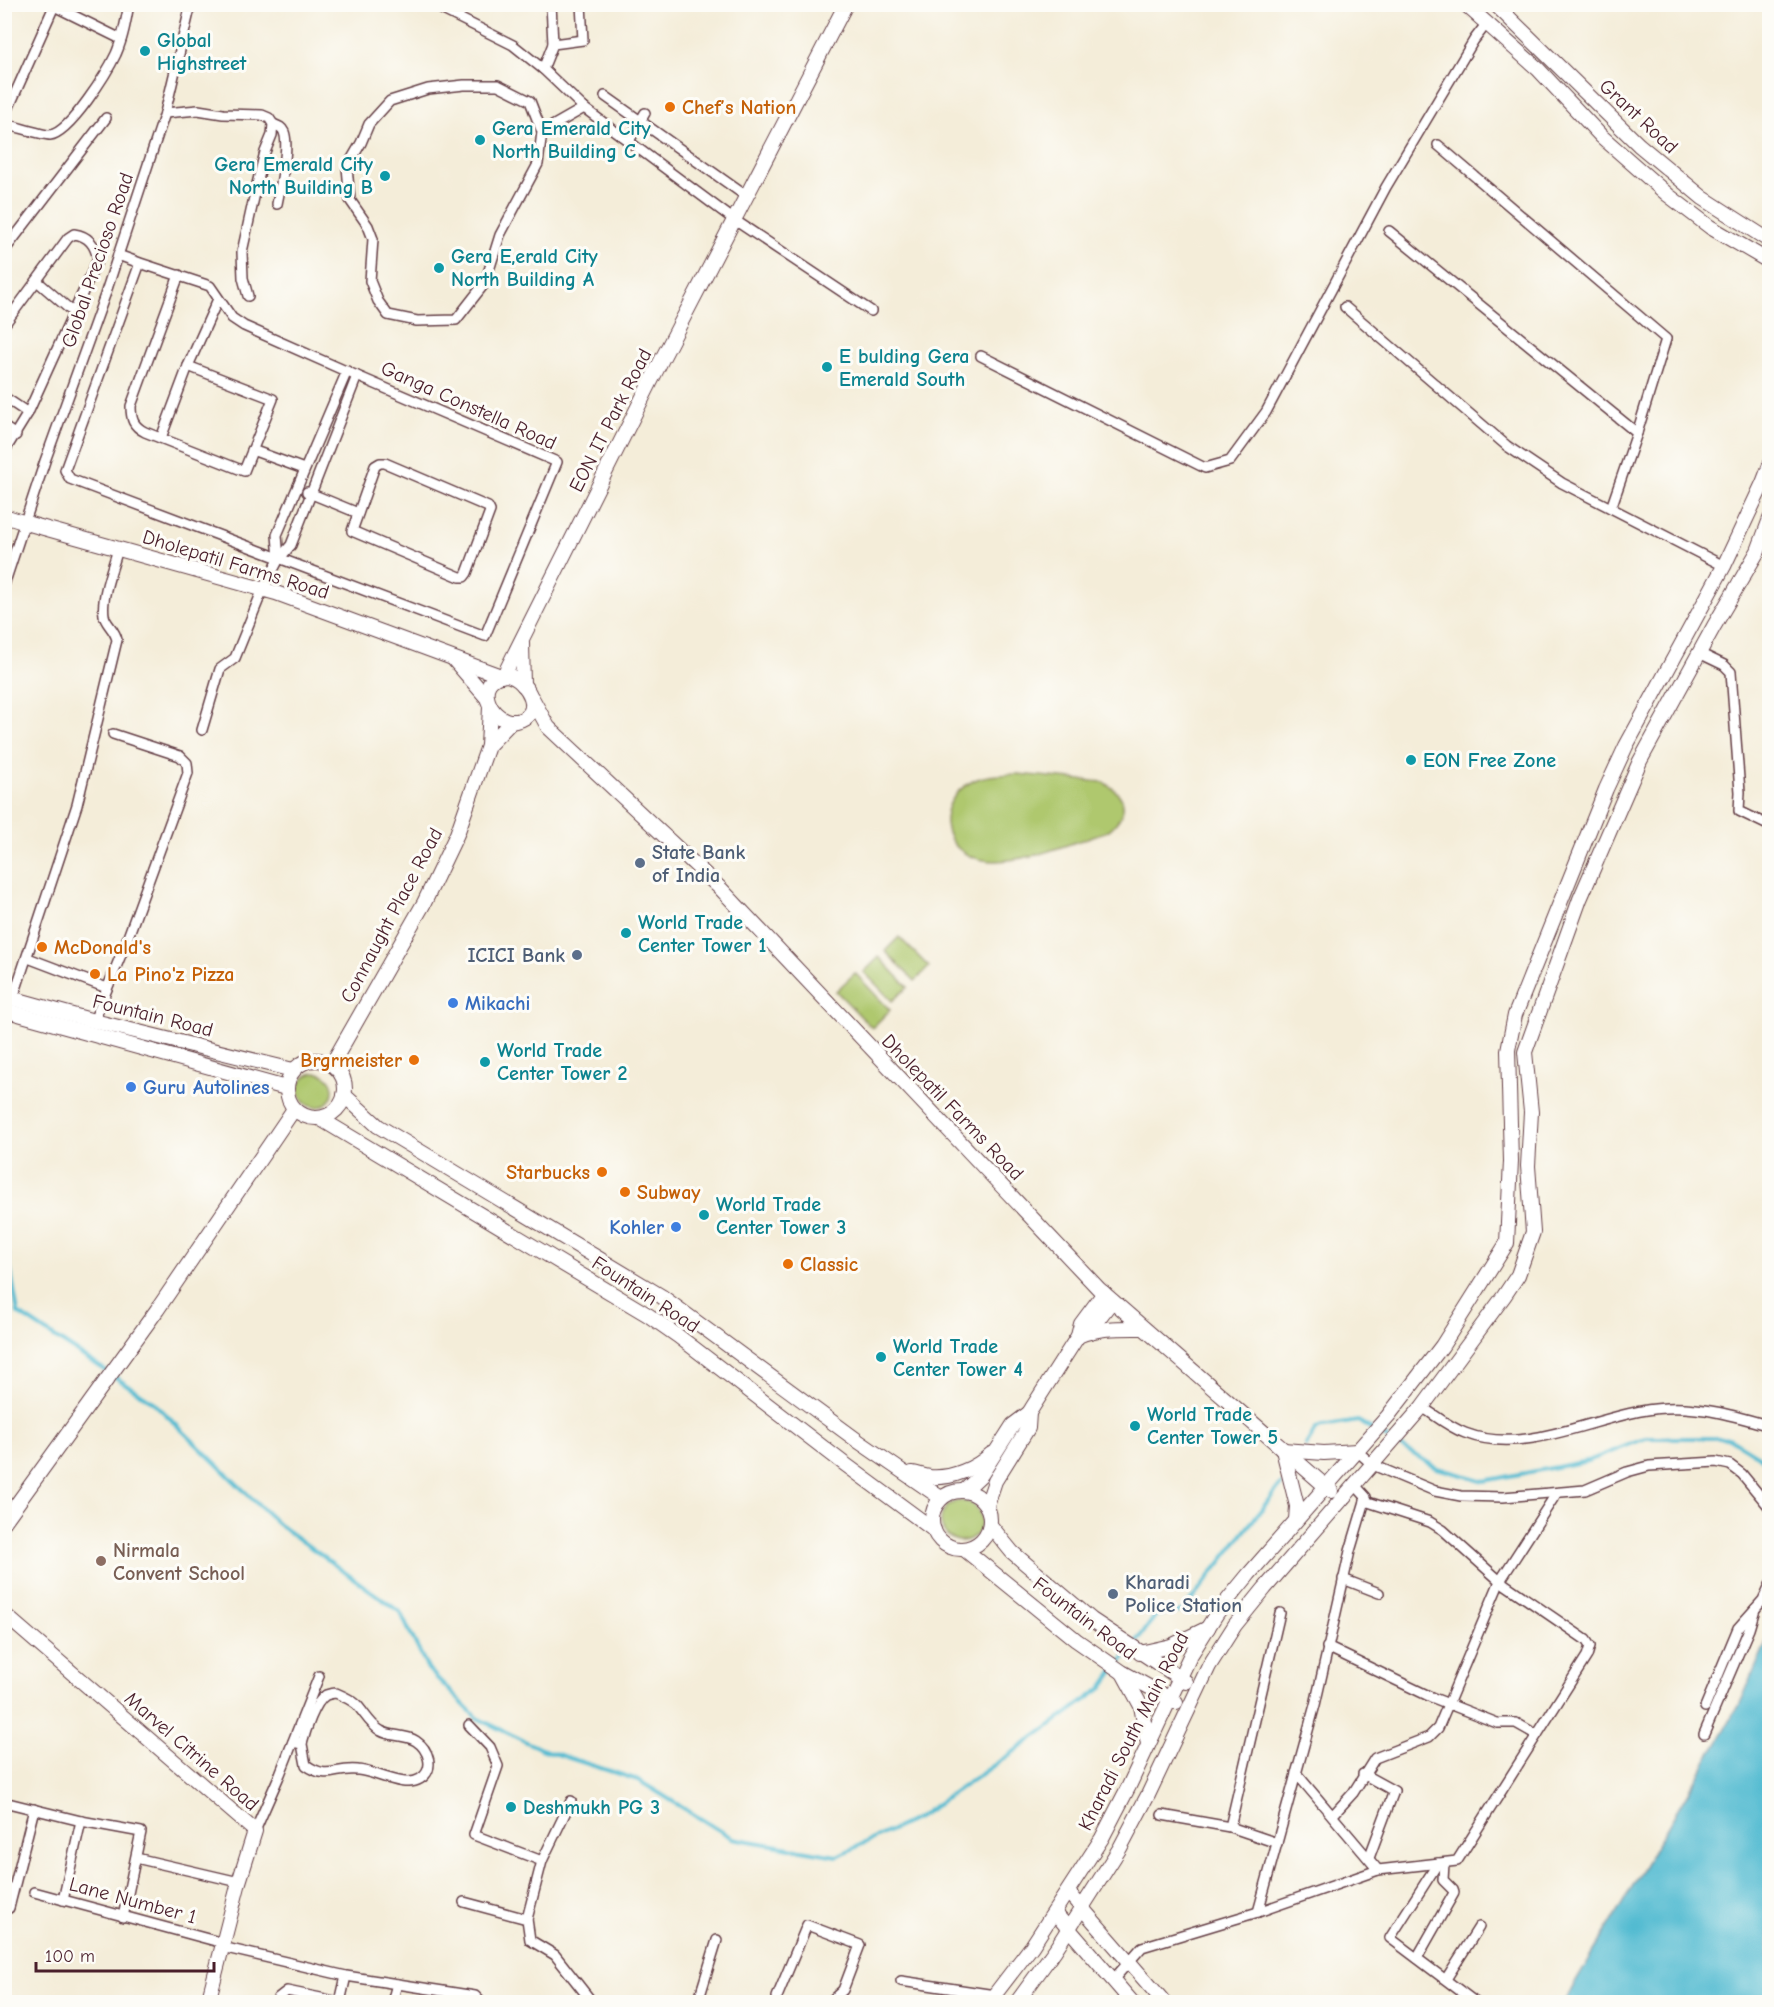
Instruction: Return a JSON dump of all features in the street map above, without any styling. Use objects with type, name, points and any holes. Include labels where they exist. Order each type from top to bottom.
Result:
[{"type":"street","points":[[121,39],[54,5],[5,116],[6,122],[9,125],[50,135],[64,128],[97,88],[115,55],[121,39],[129,4]]},
{"type":"street","name":"Global Precioso Road","points":[[4,585],[165,113],[191,4]]},
{"type":"street","points":[[431,4],[513,45],[543,69],[584,108],[783,254],[871,311]]},
{"type":"street","points":[[543,69],[553,45],[551,4]]},
{"type":"street","points":[[553,45],[583,40],[581,4]]},
{"type":"street","name":"EON IT Park Road","points":[[502,676],[846,4]]},
{"type":"street","name":"Grant Road","points":[[1465,4],[1538,69],[1601,136],[1668,195],[1710,227],[1770,262]]},
{"type":"street","points":[[981,356],[1205,468],[1230,461],[1266,412],[1386,187],[1474,40],[1501,6]]},
{"type":"street","name":"Grant Road","points":[[1501,6],[1639,145],[1703,198],[1770,241]]},
{"type":"street","points":[[464,85],[498,85],[530,101],[542,132],[538,164],[501,235],[485,283],[456,320],[417,321],[388,315],[378,301],[370,281],[373,239],[368,226],[350,200],[347,167],[369,124],[390,101],[428,89],[464,85]]},
{"type":"street","points":[[605,96],[642,117],[746,196]]},
{"type":"street","points":[[542,132],[584,108]]},
{"type":"street","points":[[165,113],[198,111],[262,115],[283,129],[285,152],[277,204]]},
{"type":"street","points":[[629,141],[642,117]]},
{"type":"street","points":[[4,251],[106,118]]},
{"type":"street","points":[[248,296],[243,278],[242,252],[273,124]]},
{"type":"street","points":[[1438,145],[1666,339],[1638,433],[1611,508]]},
{"type":"street","points":[[1389,231],[1638,433]]},
{"type":"street","points":[[4,325],[68,238],[74,234],[91,241],[98,259],[28,413],[4,452]]},
{"type":"street","name":"Ganga Constella Road","points":[[118,255],[210,286],[232,318],[244,326],[558,462],[485,636],[70,480],[65,470],[140,263]]},
{"type":"street","points":[[178,275],[131,406],[131,416],[137,428],[244,471],[273,399],[188,366]]},
{"type":"street","points":[[37,281],[74,314]]},
{"type":"street","points":[[161,438],[188,366],[218,299]]},
{"type":"street","points":[[1345,307],[1507,446],[1562,483],[1724,566]]},
{"type":"street","name":"Ganga Constella Road","points":[[279,559],[276,535],[346,371]]},
{"type":"street","name":"Ganga Constella Road","points":[[202,730],[220,669],[235,658],[263,589],[279,559],[291,544],[357,376]]},
{"type":"street","points":[[4,397],[28,413]]},
{"type":"street","points":[[4,427],[16,435]]},
{"type":"street","points":[[252,450],[304,469]]},
{"type":"street","points":[[380,463],[484,504],[490,512],[465,577],[460,577],[352,531],[358,513],[375,466],[380,463]]},
{"type":"street","name":"Kharadi South Main Road","points":[[992,1999],[1055,1913],[1102,1838],[1191,1656],[1217,1613],[1384,1421],[1442,1346],[1507,1243],[1511,1161],[1508,1050],[1515,1015],[1591,826],[1626,746],[1724,566],[1770,465]]},
{"type":"street","points":[[296,489],[358,513]]},
{"type":"street","name":"Dholepatil Farms Road","points":[[4,516],[263,589],[502,676]]},
{"type":"street","name":"Kharadi South Main Road","points":[[1017,2002],[1082,1910],[1120,1848],[1148,1795],[1209,1666],[1235,1625],[1422,1407],[1518,1275],[1533,1232],[1528,1166],[1531,1112],[1525,1052],[1580,899],[1645,750],[1758,552],[1770,519]]},
{"type":"street","points":[[9,997],[28,958],[77,805],[117,640],[116,632],[104,618],[103,603],[118,549]]},
{"type":"street","points":[[521,638],[523,684]]},
{"type":"street","points":[[1699,653],[1724,665],[1731,672],[1740,792],[1739,811],[1770,826]]},
{"type":"street","name":"Dholepatil Farms Road","points":[[453,659],[488,702]]},
{"type":"street","points":[[502,676],[513,677],[523,684],[532,698],[530,711],[516,720],[503,718],[488,702],[488,686],[492,680],[502,676]]},
{"type":"street","name":"Dholepatil Farms Road","points":[[532,698],[548,727],[721,889],[1108,1297],[1342,1500]]},
{"type":"street","name":"Connaught Place Road","points":[[332,1064],[418,913],[457,834],[488,746],[488,702]]},
{"type":"street","name":"Dholepatil Farms Road","points":[[516,720],[548,727]]},
{"type":"street","name":"Connaught Place Road","points":[[488,746],[516,720]]},
{"type":"street","points":[[94,1021],[125,945],[188,773],[187,763],[180,756],[113,734]]},
{"type":"street","points":[[1591,826],[1609,833]]},
{"type":"street","points":[[28,958],[107,988]]},
{"type":"street","name":"Fountain Road","points":[[9,997],[94,1021],[293,1070]]},
{"type":"street","name":"Fountain Road","points":[[4,1010],[286,1088]]},
{"type":"street","points":[[4,1522],[157,1310],[294,1109],[289,1102],[286,1088],[288,1078],[293,1070],[309,1060],[320,1060],[332,1064],[342,1075],[345,1085],[344,1095],[338,1109],[320,1118]]},
{"type":"street","name":"Fountain Road","points":[[344,1095],[378,1126],[661,1296],[858,1441],[941,1498]]},
{"type":"street","name":"Fountain Road","points":[[294,1109],[305,1117],[320,1118],[678,1336],[934,1530],[943,1543],[953,1548],[964,1549],[1107,1662],[1189,1709]]},
{"type":"street","points":[[1084,1334],[1080,1324],[1108,1297]]},
{"type":"street","points":[[965,1490],[981,1475],[1013,1425],[1029,1413],[1084,1334],[1112,1328],[1143,1328]]},
{"type":"street","points":[[1422,1407],[1453,1427],[1491,1440],[1520,1439],[1559,1433],[1665,1408],[1717,1411],[1770,1426]]},
{"type":"street","points":[[987,1505],[995,1480],[1028,1428],[1029,1413]]},
{"type":"street","points":[[1384,1421],[1400,1433]]},
{"type":"street","points":[[1296,1520],[1297,1506],[1283,1450],[1331,1453],[1362,1447],[1373,1465],[1435,1491],[1461,1496],[1503,1497],[1556,1494],[1585,1490],[1627,1472],[1649,1466],[1716,1462],[1730,1465],[1742,1474],[1770,1508]]},
{"type":"street","points":[[904,1472],[931,1477],[958,1474],[983,1462],[997,1449]]},
{"type":"street","points":[[1258,1912],[1315,1705],[1343,1579],[1366,1497],[1355,1485]]},
{"type":"street","points":[[934,1530],[933,1512],[941,1498],[952,1491],[965,1490],[978,1495],[987,1505],[991,1518],[990,1525],[986,1535],[979,1543],[964,1549]]},
{"type":"street","points":[[1333,1815],[1353,1793],[1375,1758],[1430,1737],[1438,1728],[1500,1581],[1556,1494]]},
{"type":"street","points":[[1112,1981],[1142,1947],[1258,1912],[1378,1870],[1457,1861],[1587,1656],[1590,1646],[1586,1640],[1500,1581],[1443,1530],[1430,1522],[1365,1501]]},
{"type":"street","name":"Fountain Road","points":[[990,1525],[1012,1552],[1092,1620],[1198,1689]]},
{"type":"street","points":[[1343,1579],[1379,1593]]},
{"type":"street","points":[[1705,1707],[1738,1628],[1763,1600],[1770,1586]]},
{"type":"street","points":[[1704,1734],[1749,1629],[1755,1609]]},
{"type":"street","name":"Marvel Citrine Road","points":[[4,1614],[255,1831],[297,1743],[319,1676]]},
{"type":"street","points":[[1230,1827],[1280,1614]]},
{"type":"street","points":[[1138,1651],[1171,1646],[1208,1628]]},
{"type":"street","points":[[1327,1647],[1431,1698],[1497,1723],[1516,1723],[1537,1735]]},
{"type":"street","points":[[1121,1671],[1141,1706],[1148,1744]]},
{"type":"street","points":[[336,1693],[356,1704],[378,1730],[416,1741],[424,1749],[429,1759],[428,1772],[419,1780],[402,1781],[357,1769],[327,1774],[314,1771],[306,1765],[297,1743],[305,1732],[318,1702],[326,1695],[336,1693]]},
{"type":"street","points":[[469,1725],[490,1747],[498,1766],[474,1835],[542,1861]]},
{"type":"street","points":[[1296,1773],[1378,1870]]},
{"type":"street","points":[[1364,1774],[1394,1791],[1369,1858]]},
{"type":"street","points":[[4,1802],[81,1821],[141,1832],[123,1917]]},
{"type":"street","points":[[571,1802],[542,1861],[527,1919],[530,1940],[555,1955],[592,2002]]},
{"type":"street","points":[[9,1908],[34,1809]]},
{"type":"street","points":[[1162,1815],[1230,1827],[1277,1843]]},
{"type":"street","points":[[63,1900],[81,1821]]},
{"type":"street","points":[[208,2002],[239,1882],[255,1831]]},
{"type":"street","points":[[136,1858],[239,1882]]},
{"type":"street","points":[[1441,1863],[1390,1938],[1475,2002]]},
{"type":"street","points":[[1417,1958],[1454,1893],[1443,1880],[1441,1863]]},
{"type":"street","name":"Lane Number 1","points":[[34,1892],[222,1945],[346,1976],[475,1996],[478,2002]]},
{"type":"street","points":[[1068,1892],[1164,2002]]},
{"type":"street","points":[[464,1902],[527,1919]]},
{"type":"street","points":[[1055,1913],[1132,2002]]},
{"type":"street","points":[[777,1997],[807,1924],[860,1945],[843,1990],[830,2002]]},
{"type":"street","points":[[1446,1980],[1479,1927]]},
{"type":"street","points":[[698,2002],[717,1940]]},
{"type":"street","points":[[276,2002],[288,1991],[340,2002],[346,1976]]},
{"type":"street","points":[[901,1982],[992,1999]]},
{"type":"street","points":[[392,2002],[397,1984]]},
{"type":"green space","points":[[1018,774],[1103,782],[1117,793],[1123,805],[1123,811],[1108,831],[1063,847],[1014,860],[984,860],[957,848],[946,825],[951,801],[960,790],[983,777]]},
{"type":"green space","points":[[899,937],[929,967],[915,981],[885,951]]},
{"type":"green space","points":[[879,957],[908,987],[892,1001],[864,972]]},
{"type":"green space","points":[[855,973],[890,1010],[872,1028],[836,991]]},
{"type":"green space","points":[[316,1073],[328,1078],[333,1090],[328,1102],[316,1107],[304,1102],[299,1090],[304,1078]]},
{"type":"green space","points":[[961,1501],[969,1502],[975,1507],[980,1513],[980,1529],[975,1535],[969,1540],[961,1541],[953,1540],[947,1535],[942,1529],[941,1521],[942,1513],[947,1507],[953,1502]]},
{"type":"water","points":[[1769,1636],[1769,2002],[1564,2002],[1739,1706]]},
{"type":"waterway","points":[[4,1232],[18,1313],[153,1402],[278,1524],[400,1612],[428,1669],[477,1718],[541,1749],[638,1780],[732,1838],[837,1856],[917,1818],[1102,1688],[1114,1671]]},
{"type":"waterway","points":[[1306,1445],[1316,1428],[1358,1421],[1389,1439]]},
{"type":"waterway","points":[[1395,1443],[1437,1468],[1484,1481],[1588,1461],[1646,1438],[1729,1438],[1770,1463]]},
{"type":"waterway","points":[[1135,1644],[1156,1615],[1183,1611],[1281,1484]]},
{"type":"waterway","points":[[1119,1665],[1130,1650]]},
{"type":"place","name":"Global Highstreet","points":[[145,51]]},
{"type":"place","name":"Chef’s Nation","points":[[670,107]]},
{"type":"place","name":"Gera Emerald City North Building C","points":[[480,140]]},
{"type":"place","name":"Gera Emerald City North Building B","points":[[385,176]]},
{"type":"place","name":"Gera E,erald City North Building A","points":[[439,268]]},
{"type":"place","name":"E bulding Gera Emerald South","points":[[827,367]]},
{"type":"place","name":"EON Free Zone","points":[[1411,760]]},
{"type":"place","name":"State Bank of India","points":[[640,863]]},
{"type":"place","name":"World Trade Center Tower 1","points":[[626,933]]},
{"type":"place","name":"McDonald's","points":[[42,947]]},
{"type":"place","name":"ICICI Bank","points":[[577,955]]},
{"type":"place","name":"La Pino'z Pizza","points":[[95,974]]},
{"type":"place","name":"Mikachi","points":[[453,1003]]},
{"type":"place","name":"Brgrmeister","points":[[414,1060]]},
{"type":"place","name":"World Trade Center Tower 2","points":[[485,1062]]},
{"type":"place","name":"Guru Autolines","points":[[131,1087]]},
{"type":"place","name":"Starbucks","points":[[602,1172]]},
{"type":"place","name":"Subway","points":[[625,1192]]},
{"type":"place","name":"World Trade Center Tower 3","points":[[704,1215]]},
{"type":"place","name":"Kohler","points":[[676,1227]]},
{"type":"place","name":"Classic","points":[[788,1264]]},
{"type":"place","name":"World Trade Center Tower 4","points":[[881,1357]]},
{"type":"place","name":"World Trade Center Tower 5","points":[[1135,1426]]},
{"type":"place","name":"Nirmala Convent School","points":[[101,1561]]},
{"type":"place","name":"Kharadi Police Station","points":[[1113,1594]]},
{"type":"place","name":"Deshmukh PG 3","points":[[511,1807]]}]
